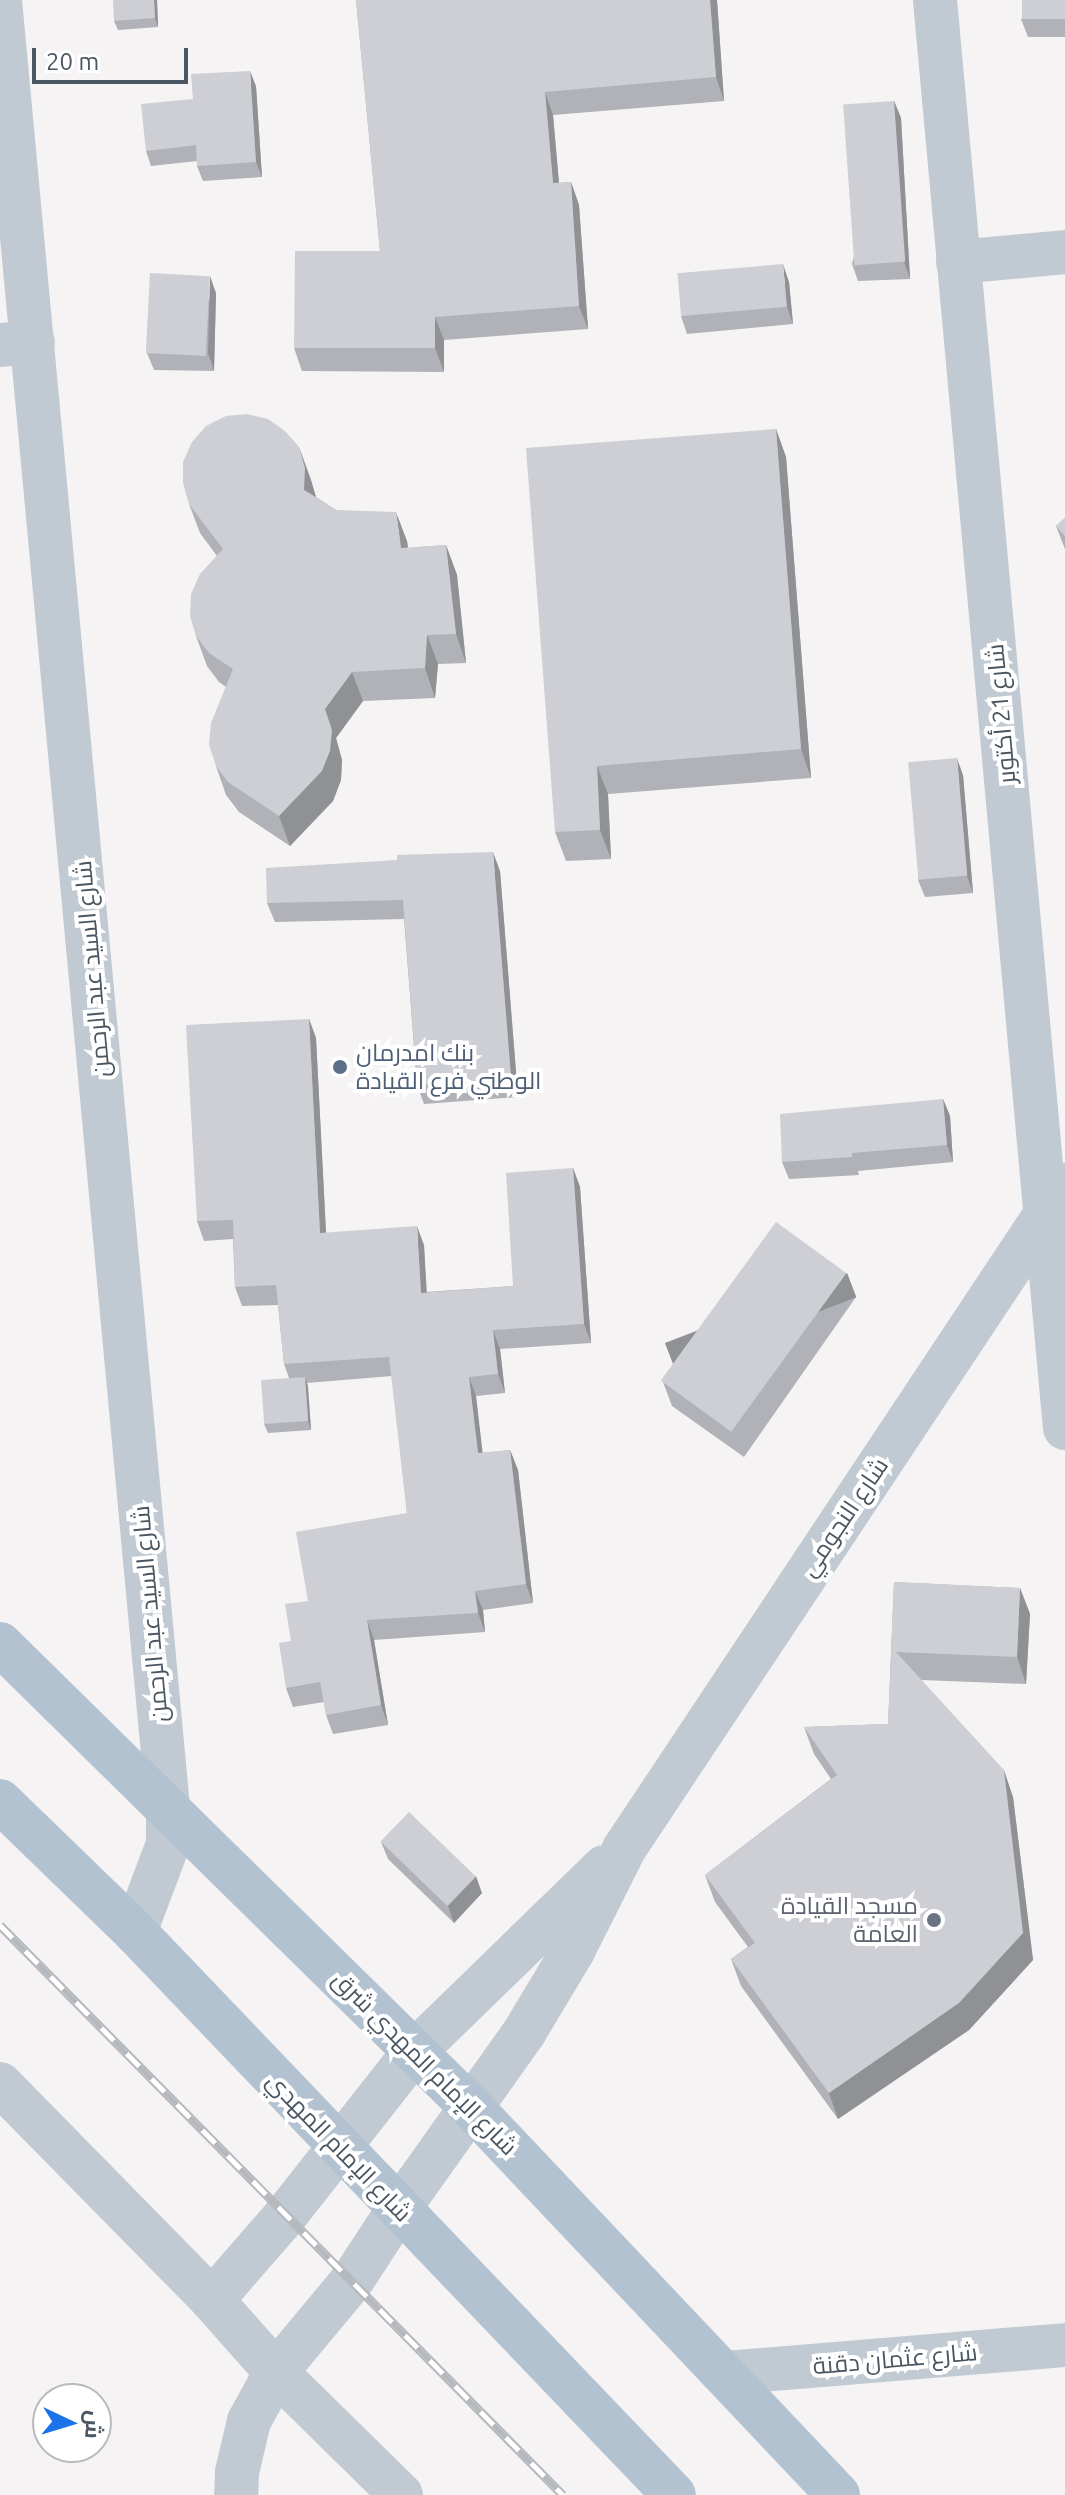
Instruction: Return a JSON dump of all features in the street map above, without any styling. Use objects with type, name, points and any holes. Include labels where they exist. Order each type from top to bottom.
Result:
[{"type":"main road","name":"شارع الإمام المهدي شرق","points":[[0,1644],[471,2107],[838,2495]]},
{"type":"main road","name":"شارع الإمام المهدي","points":[[0,1801],[135,1932],[674,2495]]},
{"type":"street","name":"شارع السيد عبد الرحمن","points":[[0,0],[16,344],[168,1806],[168,1844],[135,1932]]},
{"type":"street","name":"شارع 21 أكتوبر","points":[[935,0],[958,262],[1056,1198],[1065,1428]]},
{"type":"street","points":[[958,262],[1065,252]]},
{"type":"street","name":"شارع النجومي","points":[[236,2495],[237,2472],[249,2421],[276,2372],[351,2282],[525,2031],[573,1951],[624,1849],[1056,1198]]},
{"type":"street","name":"شارع النجومي","points":[[212,2300],[285,2216],[415,2051],[542,1924],[624,1849]]},
{"type":"street","points":[[0,2084],[212,2300],[276,2372],[401,2495]]},
{"type":"street","name":"شارع عثمان دقنة","points":[[725,2373],[1065,2345]]},
{"type":"building","points":[[113,0],[154,0],[155,18],[114,21]]},
{"type":"building","points":[[356,0],[710,0],[716,77],[545,92],[553,183],[571,182],[579,306],[435,317],[435,348],[294,348],[295,251],[380,251]]},
{"type":"building","points":[[1022,0],[1065,0],[1065,19],[1022,19]]},
{"type":"building","points":[[250,71],[256,162],[197,166],[196,145],[146,151],[141,104],[193,99],[191,74]]},
{"type":"building","points":[[894,101],[905,262],[854,265],[843,105]]},
{"type":"building","points":[[783,264],[787,307],[681,316],[677,273]]},
{"type":"building","points":[[150,273],[210,276],[206,356],[146,353]]},
{"type":"building","points":[[247,414],[268,419],[285,431],[299,447],[305,468],[304,490],[336,510],[396,512],[401,548],[446,545],[456,634],[427,635],[425,668],[352,672],[325,709],[332,730],[330,751],[322,771],[279,816],[228,782],[216,766],[209,745],[211,723],[233,669],[209,653],[196,636],[190,616],[191,594],[200,574],[223,549],[189,504],[183,483],[183,462],[192,442],[206,426],[226,416]]},
{"type":"building","points":[[776,429],[801,749],[597,766],[600,830],[555,832],[526,448]]},
{"type":"building","points":[[1065,518],[1065,536],[1056,526]]},
{"type":"building","points":[[957,758],[967,876],[918,880],[908,762]]},
{"type":"building","points":[[493,852],[511,1077],[417,1085],[403,900],[267,903],[266,868],[397,860],[397,855]]},
{"type":"building","points":[[309,1019],[320,1233],[417,1226],[421,1293],[513,1286],[506,1173],[573,1168],[584,1324],[493,1330],[498,1374],[469,1377],[478,1453],[510,1450],[526,1584],[475,1591],[478,1613],[367,1620],[381,1705],[326,1715],[320,1682],[286,1688],[279,1643],[291,1641],[285,1604],[308,1601],[296,1532],[407,1513],[389,1357],[284,1364],[276,1285],[235,1287],[233,1220],[197,1221],[186,1025]]},
{"type":"building","points":[[943,1099],[947,1145],[782,1162],[780,1114]]},
{"type":"building","points":[[776,1222],[846,1273],[731,1432],[661,1381]]},
{"type":"building","points":[[305,1377],[308,1421],[264,1424],[261,1380]]},
{"type":"building","points":[[894,1582],[1020,1588],[1017,1657],[896,1652],[1004,1770],[1023,1933],[959,2003],[829,2093],[731,1959],[755,1943],[705,1875],[837,1775],[804,1727],[888,1724]]},
{"type":"building","points":[[409,1812],[476,1877],[447,1906],[381,1841]]},
{"type":"railway","points":[[0,1925],[563,2495]]},
{"type":"place","name":"بنك امدرمان الوطني فرع القيادة","points":[[340,1067]]},
{"type":"place","name":"مسجد القيادة العامة","points":[[934,1920]]}]
